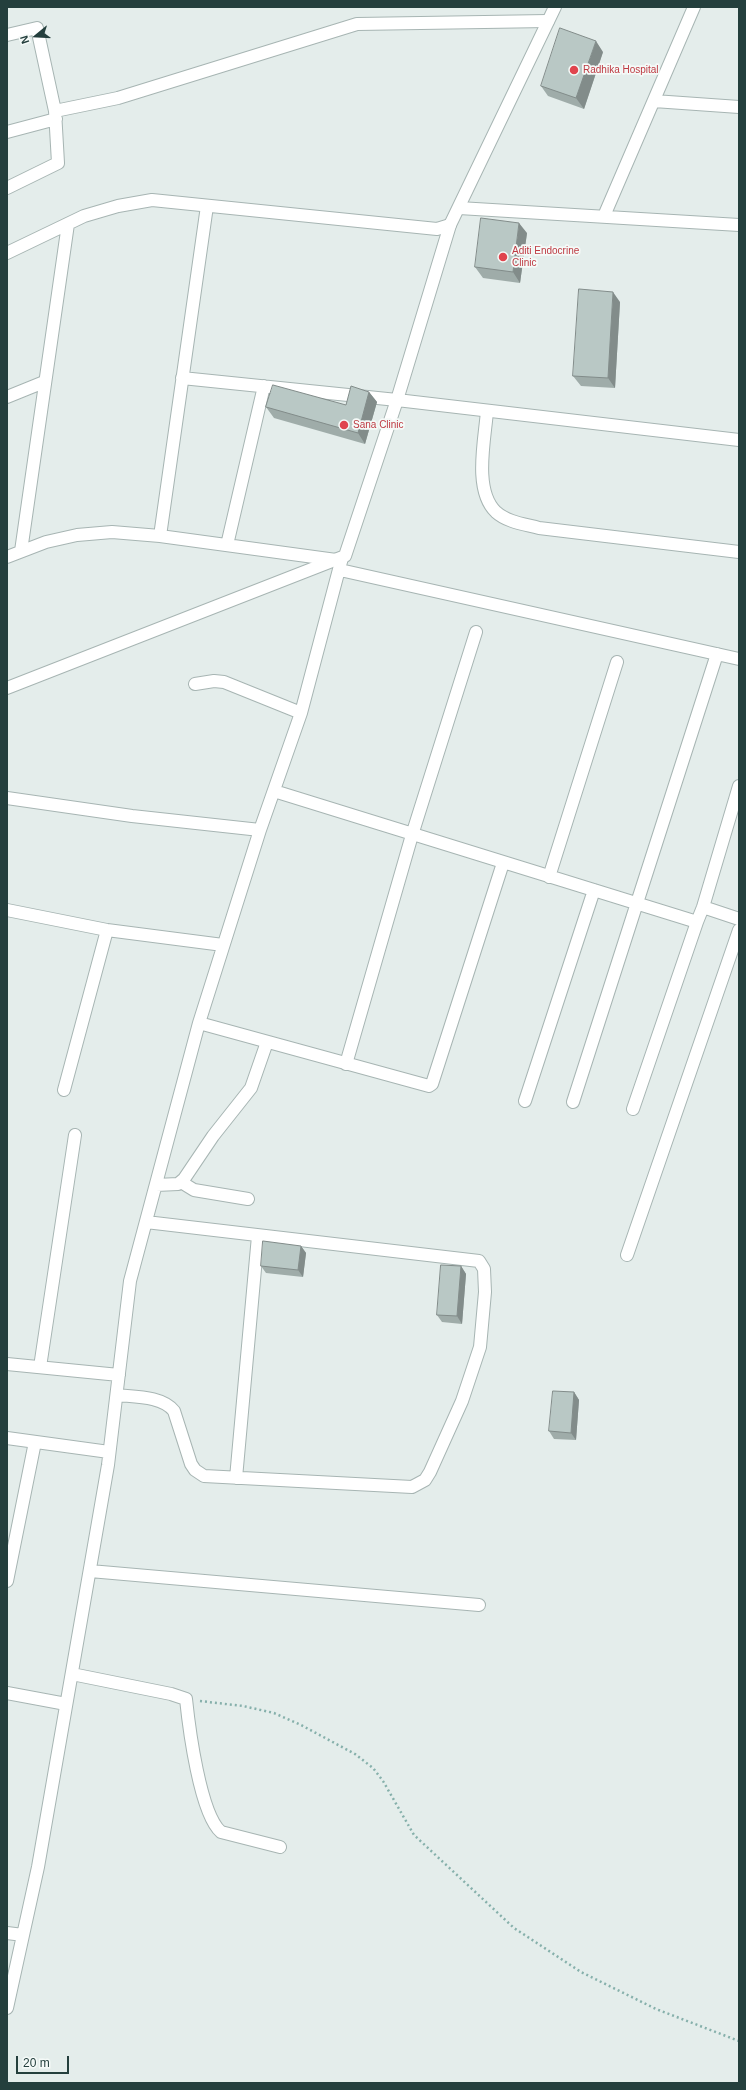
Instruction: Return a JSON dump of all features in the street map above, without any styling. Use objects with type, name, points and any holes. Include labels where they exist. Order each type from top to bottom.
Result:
[{"type":"street","points":[[7,2008],[38,1867],[90,1571],[117,1395],[130,1281],[199,1023],[260,830],[301,713],[339,563],[344,556],[397,400],[450,225],[554,7]]},
{"type":"street","points":[[604,216],[694,7]]},
{"type":"street","points":[[7,132],[56,115],[118,98],[357,24],[548,21]]},
{"type":"street","points":[[7,35],[36,28],[56,115],[58,163],[7,188]]},
{"type":"street","points":[[654,101],[739,107]]},
{"type":"street","points":[[7,253],[84,216],[118,206],[152,200],[437,229],[450,225]]},
{"type":"street","points":[[160,536],[207,206]]},
{"type":"street","points":[[458,208],[739,225]]},
{"type":"street","points":[[21,551],[44,382],[68,224]]},
{"type":"street","points":[[182,378],[397,400],[739,440]]},
{"type":"street","points":[[7,397],[44,382]]},
{"type":"street","points":[[227,545],[264,386]]},
{"type":"street","points":[[487,411],[482,471],[483,486],[487,500],[496,512],[511,521],[538,528],[739,552]]},
{"type":"street","points":[[7,557],[46,542],[77,535],[112,532],[160,536],[227,545],[339,563],[739,659]]},
{"type":"street","points":[[7,688],[339,563]]},
{"type":"street","points":[[346,1064],[412,835],[476,632]]},
{"type":"street","points":[[573,1102],[638,904],[717,654]]},
{"type":"street","points":[[549,877],[617,662]]},
{"type":"street","points":[[195,684],[214,681],[224,682],[301,713]]},
{"type":"street","points":[[633,1109],[703,907],[739,786]]},
{"type":"street","points":[[274,791],[412,835],[697,922]]},
{"type":"street","points":[[7,798],[132,816],[260,830]]},
{"type":"street","points":[[199,1023],[426,1086],[432,1084],[503,863]]},
{"type":"street","points":[[525,1101],[594,890]]},
{"type":"street","points":[[703,907],[739,918]]},
{"type":"street","points":[[7,910],[106,930],[223,945]]},
{"type":"street","points":[[64,1090],[106,930]]},
{"type":"street","points":[[627,1255],[739,930]]},
{"type":"street","points":[[181,1182],[213,1136],[251,1088],[267,1042]]},
{"type":"street","points":[[40,1368],[75,1135]]},
{"type":"street","points":[[156,1185],[181,1182],[194,1190],[248,1199]]},
{"type":"street","points":[[117,1395],[162,1401],[170,1405],[174,1411],[195,1470],[204,1476],[412,1487],[425,1480],[462,1401],[480,1347],[485,1292],[484,1269],[479,1261],[146,1222]]},
{"type":"street","points":[[236,1478],[258,1236]]},
{"type":"street","points":[[7,1364],[119,1375]]},
{"type":"street","points":[[7,1438],[109,1452]]},
{"type":"street","points":[[7,1581],[12,1528],[35,1442]]},
{"type":"street","points":[[90,1571],[479,1604]]},
{"type":"street","points":[[72,1674],[171,1694],[186,1699],[207,1810],[216,1827],[221,1832],[280,1847]]},
{"type":"street","points":[[7,1694],[66,1704]]},
{"type":"street","points":[[7,1933],[23,1936]]},
{"type":"path","points":[[186,1699],[243,1706],[274,1713],[301,1725],[355,1754],[373,1768],[383,1781],[414,1835],[514,1928],[581,1972],[656,2010],[739,2041]]},
{"type":"building","points":[[560,28],[596,41],[576,98],[541,86]]},
{"type":"building","points":[[481,218],[519,223],[513,272],[475,267]]},
{"type":"building","points":[[579,289],[613,292],[608,378],[573,376]]},
{"type":"building","points":[[273,385],[346,405],[351,386],[369,392],[358,433],[266,407]]},
{"type":"building","points":[[263,1241],[301,1246],[298,1270],[261,1266]]},
{"type":"building","points":[[441,1265],[461,1266],[457,1316],[437,1315]]},
{"type":"building","points":[[553,1391],[574,1392],[571,1433],[549,1431]]},
{"type":"place","name":"Radhika Hospital","points":[[574,70]]},
{"type":"place","name":"Aditi Endocrine Clinic","points":[[503,257]]},
{"type":"place","name":"Sana Clinic","points":[[344,425]]}]
